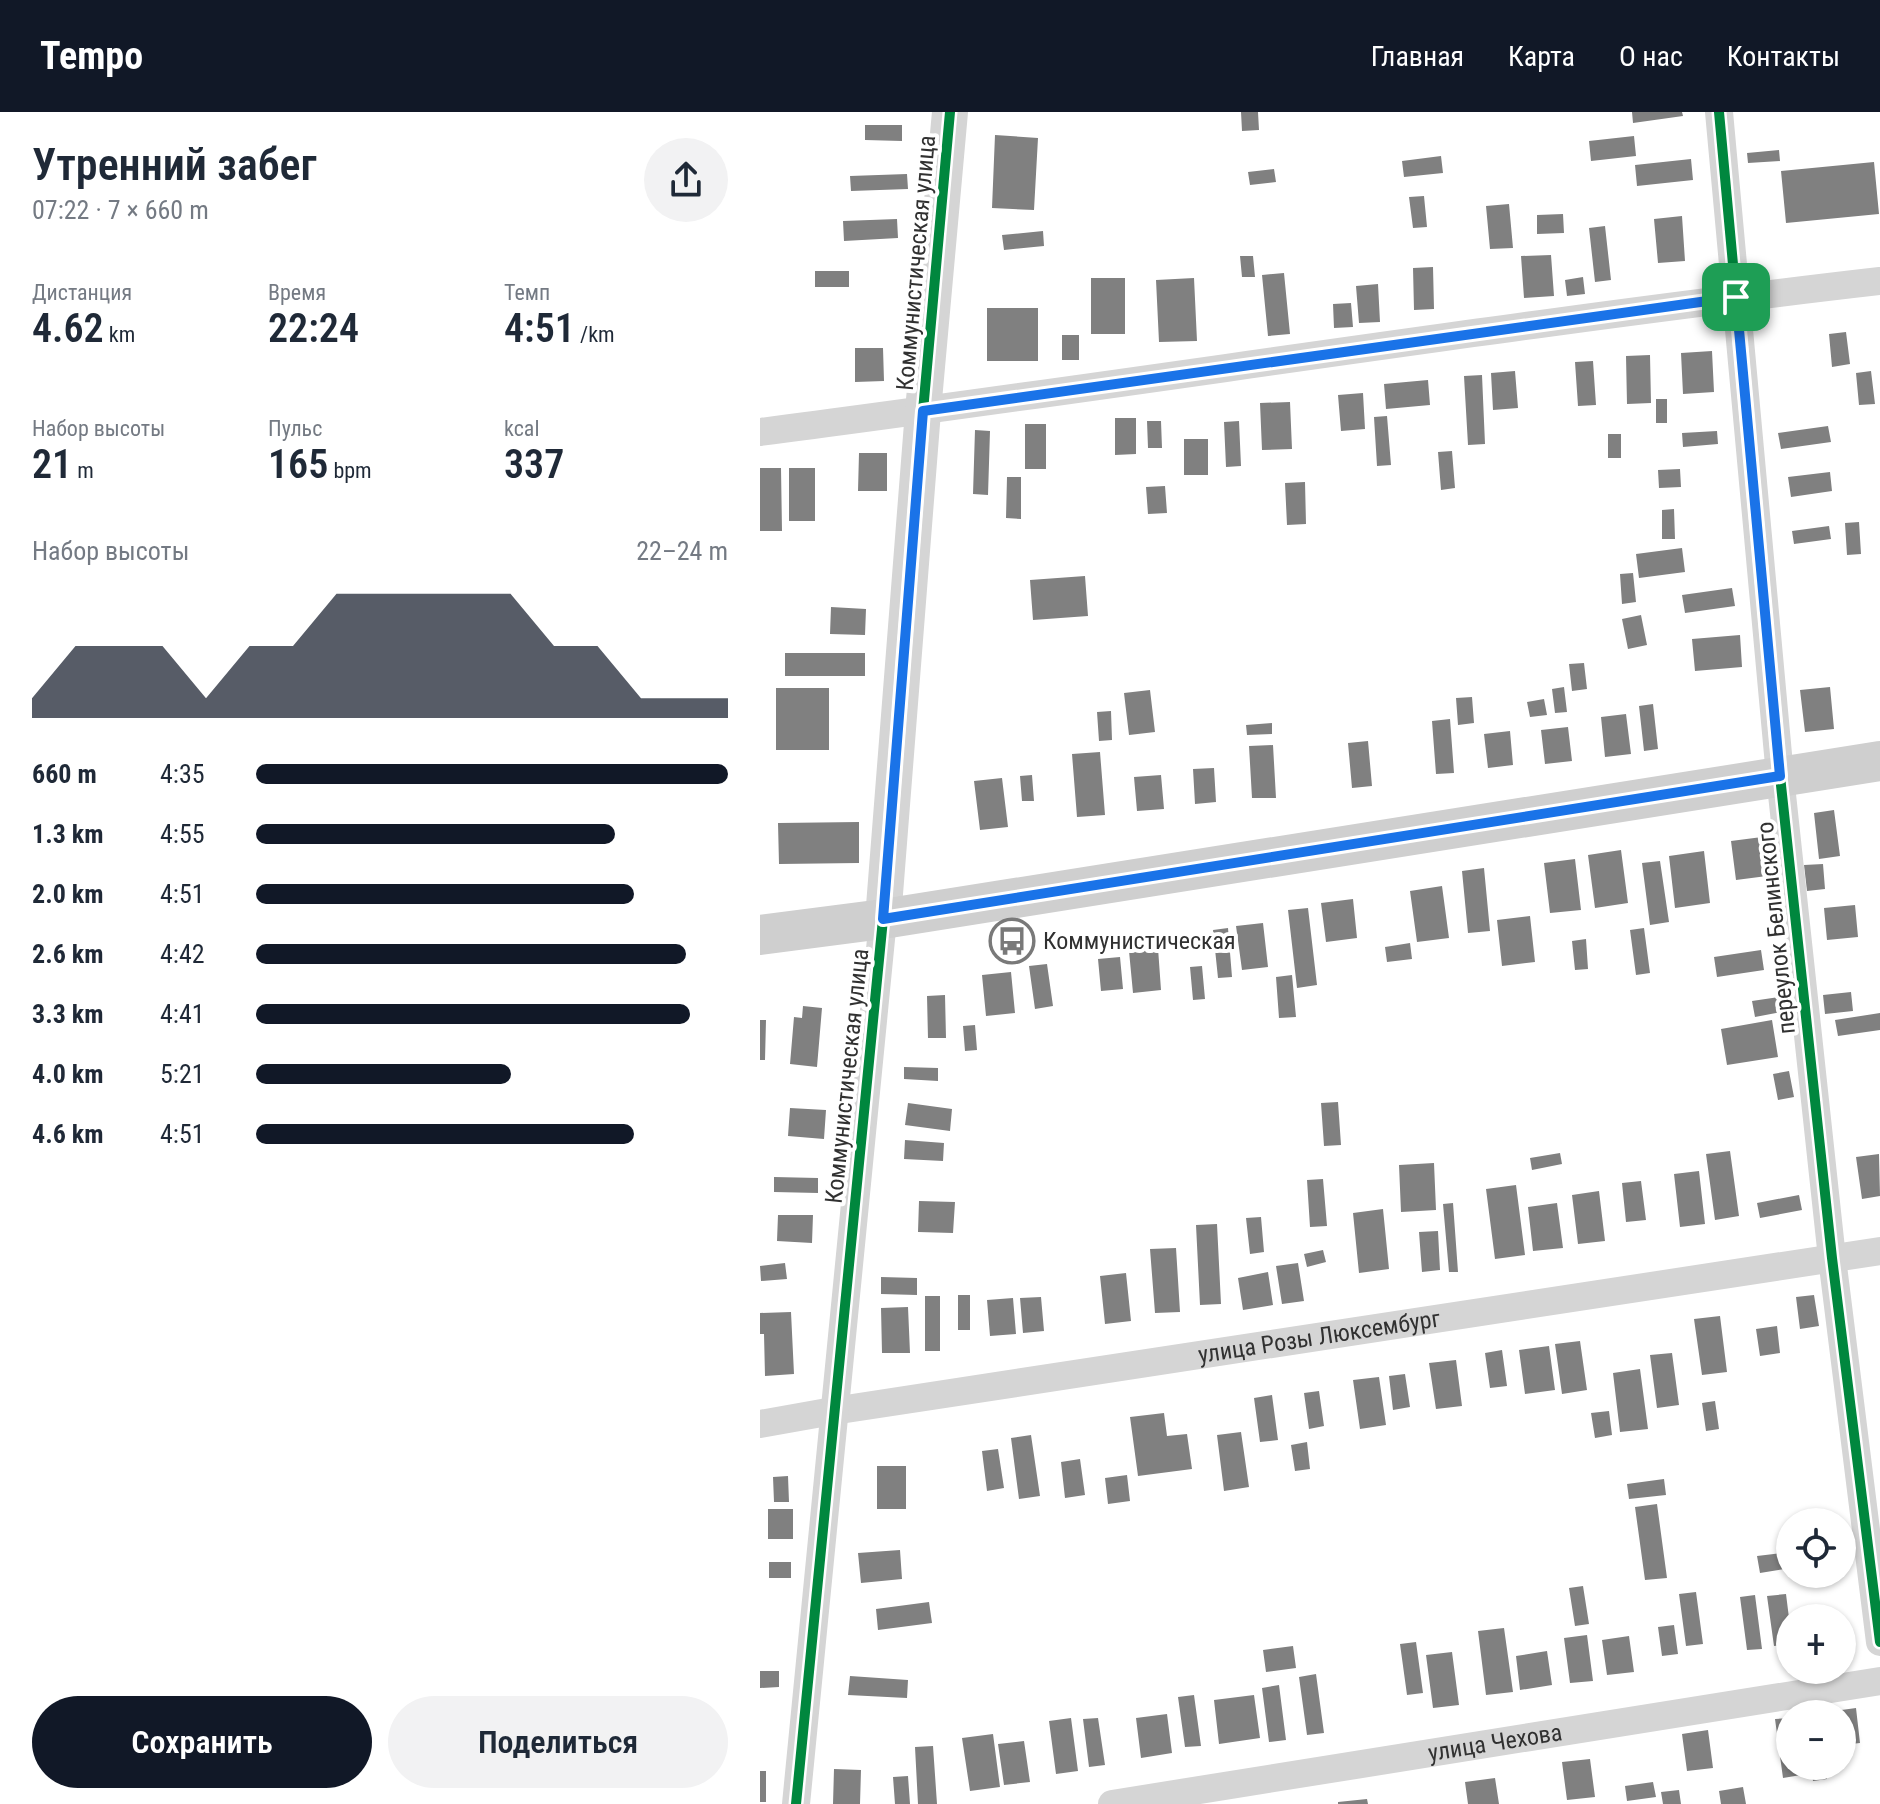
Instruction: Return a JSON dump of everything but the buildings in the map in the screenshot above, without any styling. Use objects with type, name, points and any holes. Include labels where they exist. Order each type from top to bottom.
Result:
[{"type":"main road","points":[[760,935],[883,919],[1880,761]]},
{"type":"street","name":"Коммунистическая улица","points":[[796,1804],[883,919],[950,112]]},
{"type":"street","name":"переулок Белинского","points":[[1719,112],[1780,776],[1832,1258],[1880,1642]]},
{"type":"street","points":[[760,432],[1736,297],[1880,281]]},
{"type":"street","name":"улица Розы Люксембург","points":[[760,1424],[1880,1251]]},
{"type":"street","name":"улица Чехова","points":[[1112,1804],[1880,1681]]},
{"type":"cycle path","points":[[796,1804],[883,919],[950,112]]},
{"type":"cycle path","points":[[1719,112],[1780,776],[1832,1258],[1880,1642]]},
{"type":"place","name":"Коммунистическая","points":[[1012,941]]},
{"type":"route","points":[[1736,297],[1780,776],[883,919],[923,411],[1736,297]]}]
